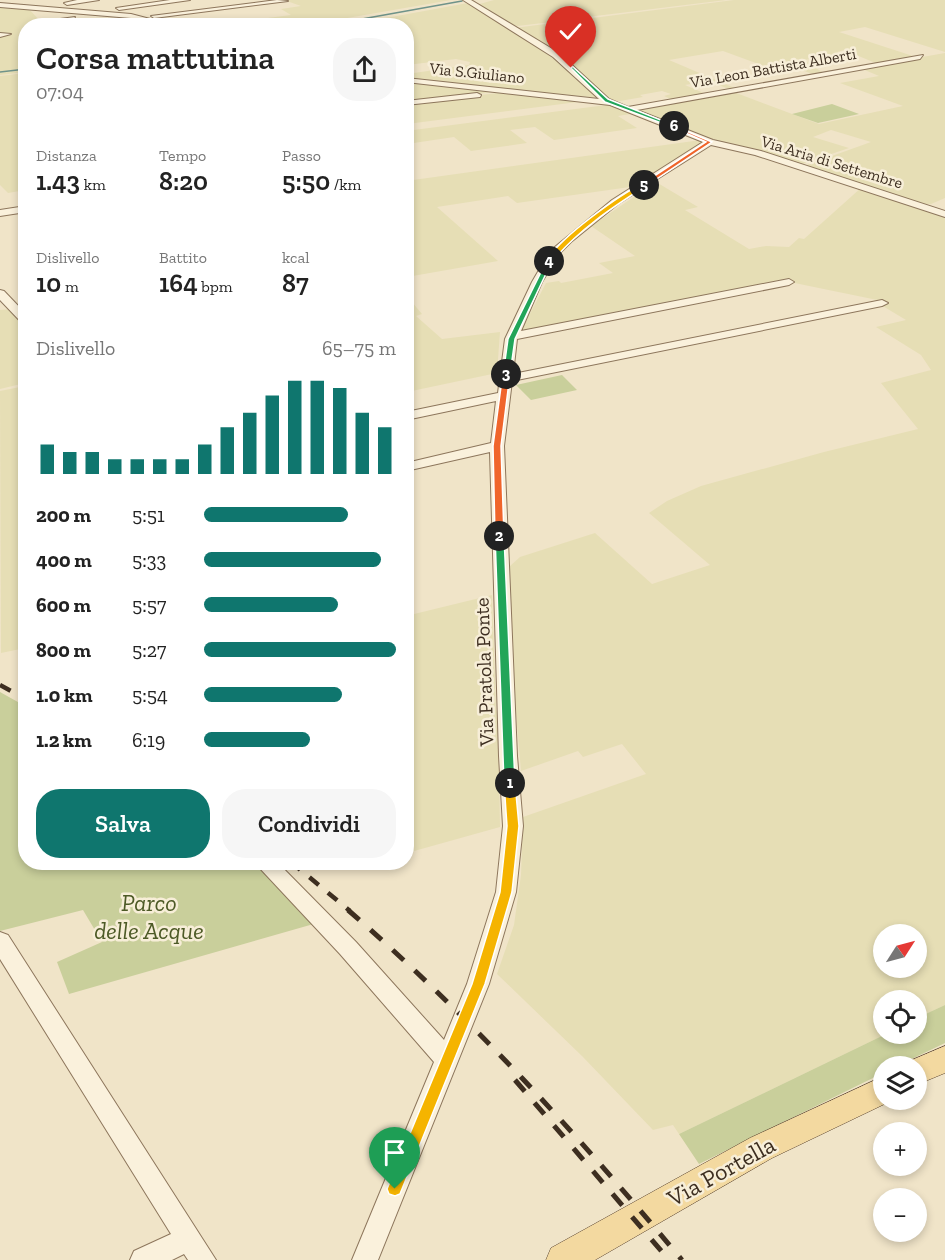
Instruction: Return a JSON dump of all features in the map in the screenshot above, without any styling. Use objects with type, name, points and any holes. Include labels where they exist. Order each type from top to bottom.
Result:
[{"type":"main road","points":[[927,1067],[945,1059]]},
{"type":"main road","name":"Via Portella","points":[[563,1260],[761,1148],[873,1094]]},
{"type":"street","points":[[29,8],[96,0]]},
{"type":"street","points":[[84,12],[187,0]]},
{"type":"street","name":"Via Aria di Settembre","points":[[466,0],[556,55],[606,100],[708,143],[758,153],[945,214]]},
{"type":"street","points":[[0,5],[143,18],[285,1]]},
{"type":"street","points":[[74,18],[108,14]]},
{"type":"street","name":"Via Leon Battista Alberti","points":[[630,109],[920,57]]},
{"type":"street","name":"Via S.Giuliano","points":[[414,81],[615,104]]},
{"type":"street","points":[[414,103],[506,91]]},
{"type":"street","name":"Via Pratola Ponte","points":[[365,1260],[478,984],[506,892],[513,826],[508,756],[497,446],[513,336],[537,282],[554,253],[567,240],[615,202],[708,143]]},
{"type":"street","points":[[925,207],[945,199]]},
{"type":"street","points":[[1,213],[18,210]]},
{"type":"street","points":[[513,336],[789,282]]},
{"type":"street","points":[[0,293],[18,312]]},
{"type":"street","points":[[414,414],[504,387],[882,303]]},
{"type":"street","points":[[414,464],[497,446]]},
{"type":"street","points":[[272,870],[348,948],[448,1061]]},
{"type":"street","points":[[0,941],[196,1249],[142,1260]]},
{"type":"shaded area","points":[[284,0],[451,0],[347,18],[267,18],[291,15],[281,9],[301,6]]},
{"type":"shaded area","points":[[494,0],[726,0],[571,19],[560,17],[554,18],[560,21],[517,26],[494,17],[476,5]]},
{"type":"shaded area","points":[[734,0],[945,0],[945,52],[865,27],[839,32],[916,57],[878,64],[844,50],[837,52],[841,54],[804,60],[822,72],[815,75],[786,64],[767,67],[723,51],[669,60],[737,89],[731,90],[709,81],[685,85],[706,94],[673,100],[664,96],[671,94],[662,91],[614,102],[568,62],[514,28]]},
{"type":"shaded area","points":[[468,3],[555,55],[601,98],[414,81],[414,73],[469,65],[470,62],[456,59],[414,64],[414,18],[386,18]]},
{"type":"shaded area","points":[[0,6],[28,8],[37,18],[18,18],[18,73],[0,75],[0,35],[7,34],[0,34]]},
{"type":"shaded area","points":[[945,53],[945,198],[931,204],[922,204],[804,166],[871,142],[831,130],[813,137],[849,148],[799,165],[719,143],[636,109],[731,91],[819,124],[903,106],[840,83],[879,76],[860,68]]},
{"type":"shaded area","points":[[18,74],[18,191],[8,193],[0,185],[0,76]]},
{"type":"shaded area","points":[[414,82],[494,92],[414,101]]},
{"type":"shaded area","points":[[506,92],[585,101],[414,123],[414,103]]},
{"type":"shaded area","points":[[614,104],[637,113],[618,116],[637,128],[554,140],[535,127],[510,130],[527,143],[471,151],[454,137],[414,143],[414,130]]},
{"type":"shaded area","points":[[701,140],[702,143],[637,186],[517,203],[508,196],[437,207],[498,261],[414,276],[414,180]]},
{"type":"shaded area","points":[[656,182],[698,207],[685,210],[749,249],[766,246],[789,247],[799,238],[804,239],[862,187],[945,215],[945,1005],[927,1013],[927,990],[873,990],[873,1040],[679,1134],[673,1125],[653,1130],[582,1056],[497,974],[514,925],[521,875],[523,817],[646,774],[622,744],[583,757],[578,751],[521,771],[512,666],[510,566],[520,557],[595,533],[652,584],[710,565],[649,513],[667,501],[701,486],[918,429],[881,383],[931,370],[921,355],[876,327],[906,320],[881,305],[887,302],[780,280],[521,331],[546,283],[559,281],[561,283],[613,273],[599,263],[635,256],[591,226]]},
{"type":"shaded area","points":[[414,304],[422,314],[416,316],[442,339],[500,332],[497,373],[414,391]]},
{"type":"shaded area","points":[[11,309],[18,316],[18,385],[0,389],[0,310]]},
{"type":"shaded area","points":[[18,387],[18,649],[1,653],[0,391]]},
{"type":"shaded area","points":[[492,595],[498,714],[500,827],[414,851],[414,614]]},
{"type":"green space","points":[[832,104],[859,114],[818,123],[792,114]]},
{"type":"green space","points":[[562,375],[577,390],[531,400],[516,385]]},
{"type":"green space","name":"Parco delle Acque","points":[[0,692],[18,702],[18,870],[265,870],[317,923],[69,994],[57,962],[102,942],[83,910],[0,931]]},
{"type":"green space","points":[[945,1005],[945,1043],[918,1056],[873,1056],[873,1078],[699,1164],[679,1134],[873,1040],[873,1044],[927,1044],[927,1013]]},
{"type":"waterway","points":[[367,18],[462,1]]},
{"type":"waterway","points":[[0,72],[18,70]]},
{"type":"railway","points":[[0,685],[18,695]]},
{"type":"railway","points":[[301,870],[350,911]]},
{"type":"railway","points":[[348,910],[481,1035],[563,1122],[682,1260]]},
{"type":"railway","points":[[515,1080],[669,1260]]},
{"type":"route","points":[[395,1189],[478,984],[506,892],[513,826],[508,756],[497,446],[511,339],[537,282],[554,253],[567,240],[615,202],[710,142],[606,100],[571,68]]}]
